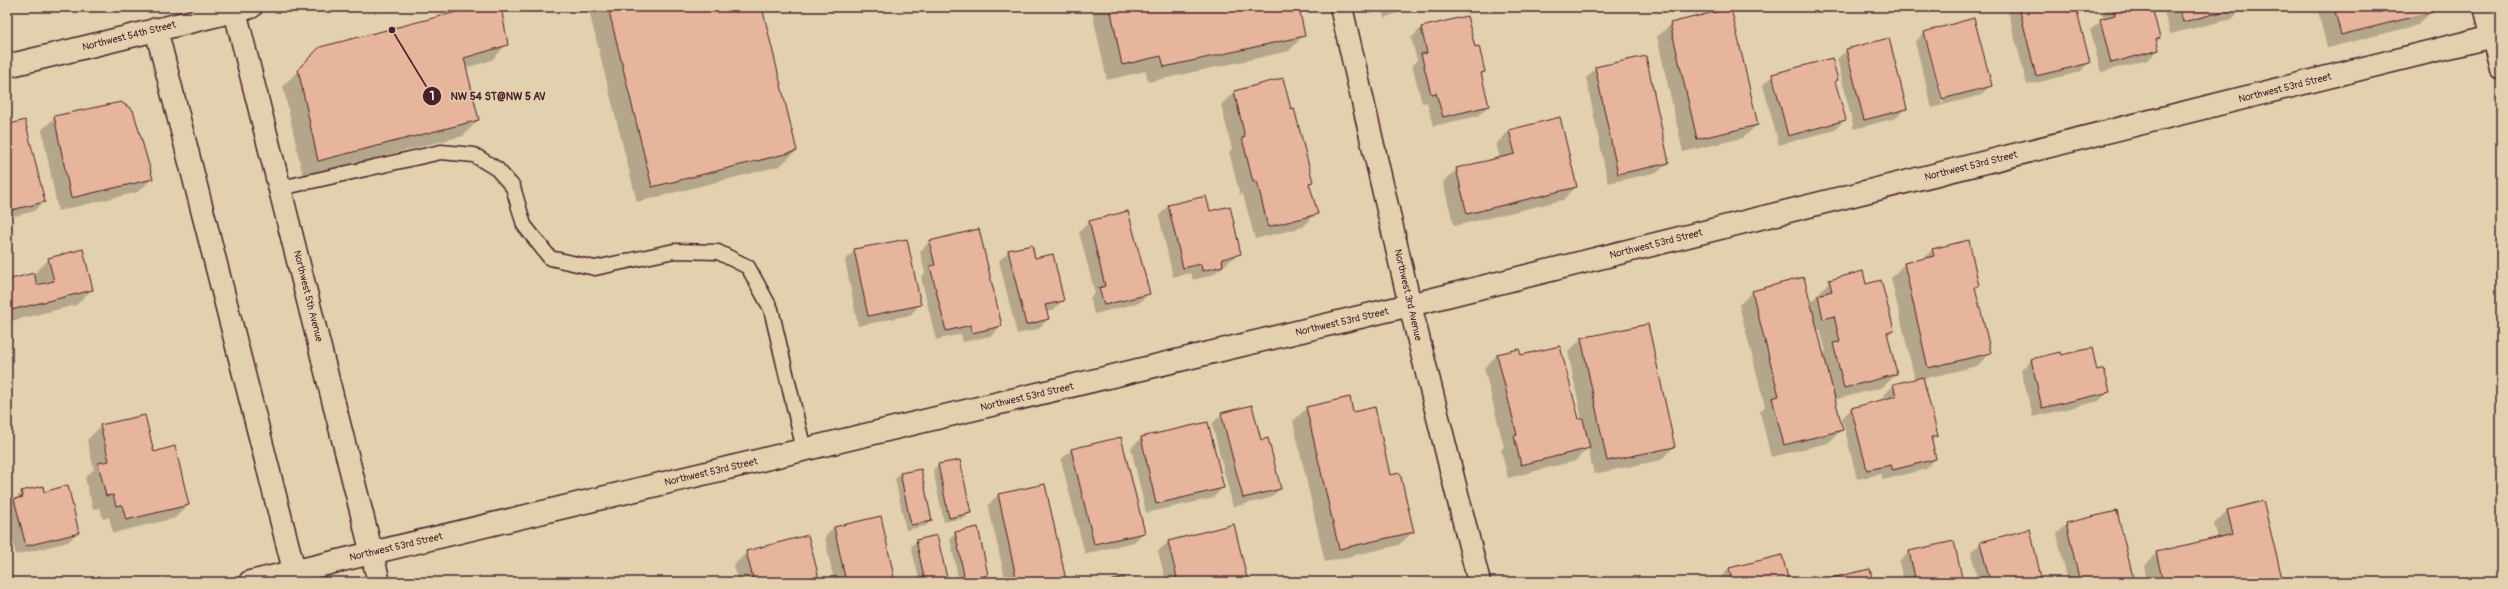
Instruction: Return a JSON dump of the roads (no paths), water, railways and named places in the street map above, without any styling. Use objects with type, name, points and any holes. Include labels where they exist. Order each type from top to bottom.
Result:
[{"type":"street","name":"Northwest 3rd Avenue","points":[[1341,7],[1410,305],[1479,582]]},
{"type":"street","points":[[2486,7],[2497,35],[2501,68]]},
{"type":"street","name":"Northwest 54th Street","points":[[7,66],[243,9]]},
{"type":"street","name":"Northwest 5th Avenue","points":[[243,9],[281,188],[379,582]]},
{"type":"street","points":[[156,29],[295,577]]},
{"type":"street","name":"Northwest 53rd Street","points":[[250,582],[295,577],[372,553],[1410,305],[2497,35]]},
{"type":"lane","points":[[281,188],[441,152],[474,155],[497,169],[513,187],[524,225],[550,258],[595,268],[674,251],[718,252],[748,268],[771,309],[804,450]]},
{"type":"place","name":"NW 54 ST@NW 5 AV","points":[[392,30]]}]
